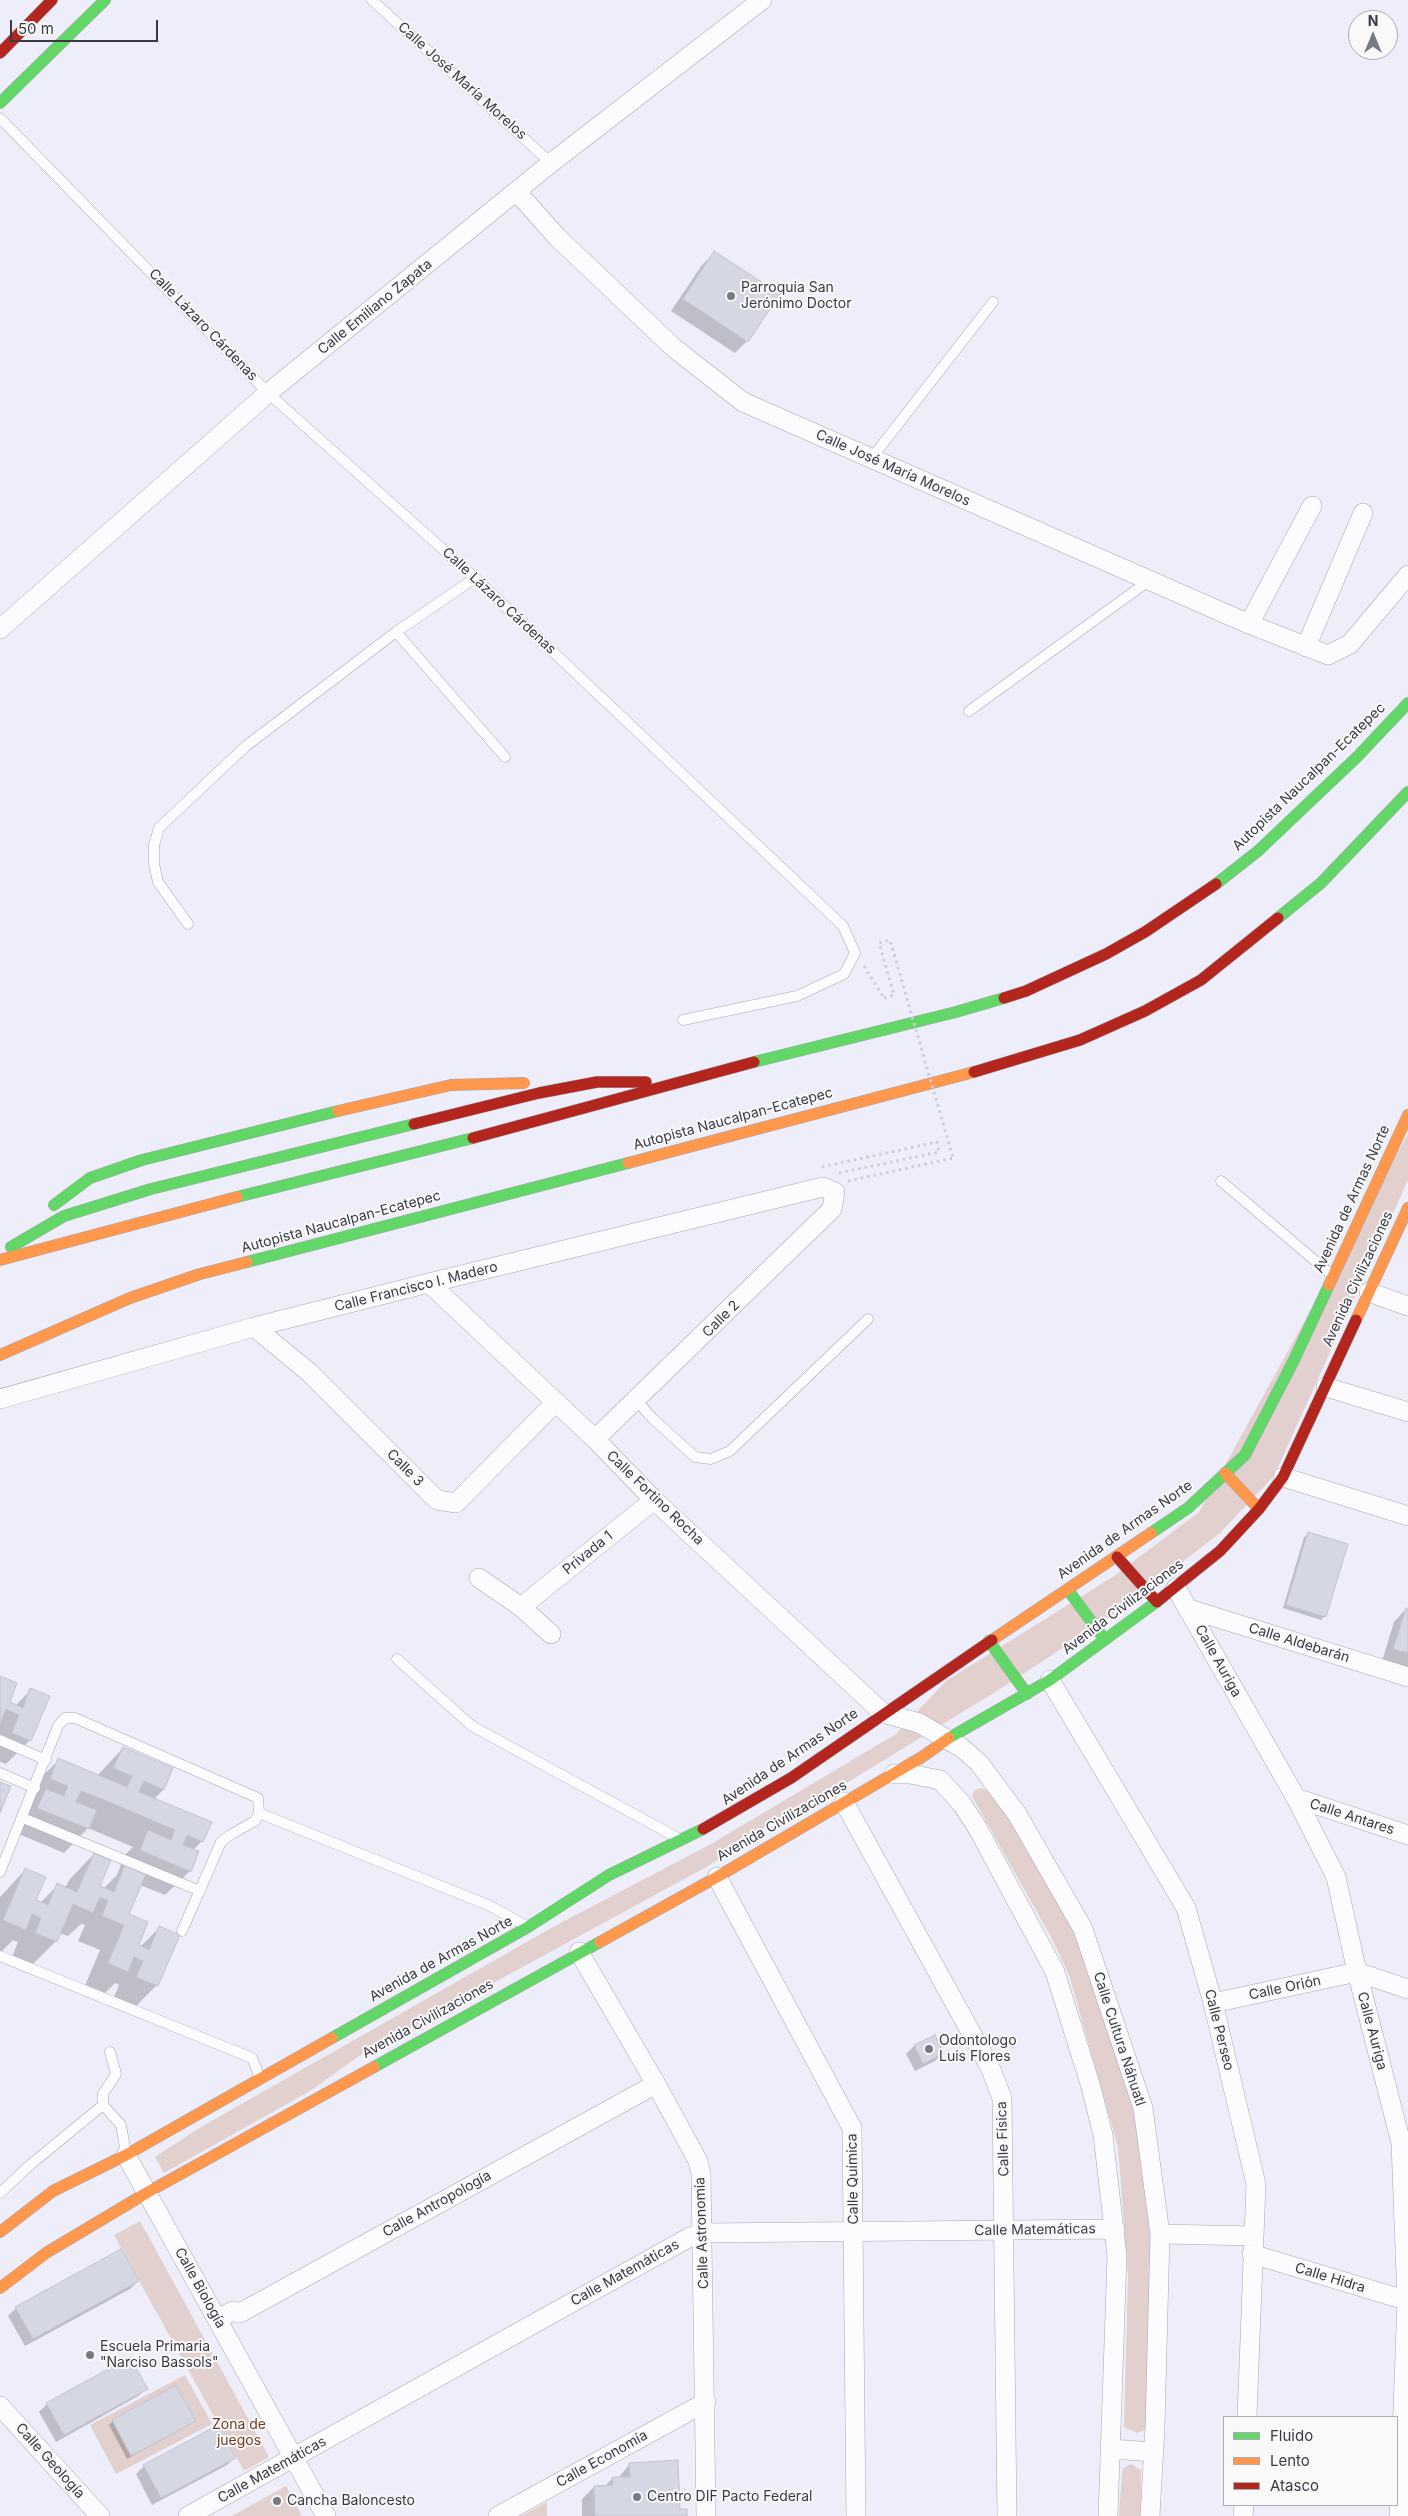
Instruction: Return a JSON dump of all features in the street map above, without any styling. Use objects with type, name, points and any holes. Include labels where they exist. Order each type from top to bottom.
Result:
[{"type":"main road","points":[[0,53],[52,0]]},
{"type":"main road","points":[[0,103],[105,0]]},
{"type":"main road","name":"Autopista Naucalpan-Ecatepec","points":[[0,1260],[278,1186],[464,1140],[638,1094],[674,1082],[956,1012],[1026,991],[1106,954],[1183,908],[1258,851],[1357,756],[1408,703]]},
{"type":"main road","name":"Autopista Naucalpan-Ecatepec","points":[[0,1355],[113,1305],[200,1274],[972,1073],[1080,1040],[1146,1011],[1201,980],[1321,883],[1408,792]]},
{"type":"main road","name":"Autopista Naucalpan-Ecatepec","points":[[2,1249],[90,1178],[160,1155],[281,1124],[451,1085],[524,1082],[674,1082]]},
{"type":"main road","name":"Autopista Naucalpan-Ecatepec","points":[[463,1096],[524,1082]]},
{"type":"main road","name":"Autopista Naucalpan-Ecatepec","points":[[2,1249],[64,1216],[151,1189],[539,1093],[597,1082]]},
{"type":"main road","name":"Autopista Naucalpan-Ecatepec","points":[[568,1100],[622,1087],[674,1082]]},
{"type":"main road","name":"Autopista Naucalpan-Ecatepec","points":[[525,1136],[636,1106],[674,1082]]},
{"type":"main road","name":"Avenida de Armas Norte","points":[[0,2232],[53,2190],[126,2155],[528,1927],[609,1875],[725,1818],[775,1788],[989,1641],[1188,1508],[1246,1455],[1274,1401],[1408,1115]]},
{"type":"main road","points":[[237,1180],[358,1150]]},
{"type":"main road","points":[[1389,1153],[1402,1159]]},
{"type":"main road","name":"Autopista Naucalpan-Ecatepec","points":[[47,1211],[92,1190]]},
{"type":"main road","name":"Avenida Civilizaciones","points":[[0,2288],[46,2253],[148,2192],[716,1877],[1028,1694],[1176,1588],[1220,1551],[1259,1509],[1282,1477],[1326,1387],[1408,1208]]},
{"type":"main road","points":[[2,1249],[71,1229]]},
{"type":"main road","points":[[0,1264],[95,1247]]},
{"type":"main road","points":[[1225,1473],[1259,1509]]},
{"type":"main road","points":[[1117,1557],[1157,1602]]},
{"type":"main road","points":[[1068,1590],[1105,1640]]},
{"type":"main road","points":[[989,1641],[1028,1694]]},
{"type":"street","name":"Calle Emiliano Zapata","points":[[0,629],[268,393],[517,192],[551,162],[762,0]]},
{"type":"street","name":"Calle José María Morelos","points":[[517,192],[557,237],[674,348],[743,402],[1249,624],[1306,648],[1328,655],[1350,644],[1408,575]]},
{"type":"street","points":[[1249,624],[1312,506]]},
{"type":"street","points":[[1306,648],[1363,513]]},
{"type":"street","name":"Calle Francisco I. Madero","points":[[0,1399],[254,1328],[839,1182]]},
{"type":"street","name":"Calle 2","points":[[595,1439],[637,1401],[832,1209],[839,1182]]},
{"type":"street","name":"Calle Fortino Rocha","points":[[429,1283],[595,1439],[654,1500],[883,1713]]},
{"type":"street","points":[[1369,1292],[1408,1306]]},
{"type":"street","name":"Calle 3","points":[[254,1328],[310,1373],[437,1500],[456,1503],[556,1402]]},
{"type":"street","points":[[1326,1387],[1408,1412]]},
{"type":"street","points":[[1282,1477],[1408,1516]]},
{"type":"street","name":"Privada 1","points":[[521,1607],[654,1500]]},
{"type":"street","points":[[479,1578],[521,1607],[551,1634]]},
{"type":"street","name":"Calle Auriga","points":[[1176,1588],[1296,1798],[1336,1876],[1357,1972],[1405,2144],[1407,2301],[1405,2419],[1399,2516]]},
{"type":"street","name":"Calle Aldebarán","points":[[1189,1610],[1408,1677]]},
{"type":"street","name":"Calle Perseo","points":[[1050,1680],[1186,1908],[1213,2003],[1256,2184],[1247,2416]]},
{"type":"street","name":"Calle Cultura Náhuatl","points":[[883,1713],[919,1722],[962,1748],[979,1763],[1017,1814],[1083,1929],[1143,2108],[1160,2234],[1154,2452],[1150,2516]]},
{"type":"street","points":[[892,1774],[910,1774],[940,1780],[962,1804],[1001,1868],[1055,1972],[1076,2034],[1103,2135],[1117,2256],[1112,2449],[1108,2516]]},
{"type":"street","name":"Calle Antares","points":[[1296,1798],[1408,1835]]},
{"type":"street","name":"Calle Física","points":[[844,1802],[997,2078],[1002,2098],[1007,2516]]},
{"type":"street","name":"Calle Química","points":[[716,1877],[852,2128],[856,2516]]},
{"type":"street","name":"Calle Astronomía","points":[[579,1952],[656,2084],[698,2161],[702,2181],[706,2516]]},
{"type":"street","points":[[1357,1972],[1408,1989]]},
{"type":"street","name":"Calle Orión","points":[[1213,2003],[1357,1972]]},
{"type":"street","name":"Calle Antropología","points":[[218,2319],[233,2311],[240,2313],[656,2084]]},
{"type":"street","name":"Calle Biología","points":[[126,2155],[326,2516]]},
{"type":"street","name":"Calle Matemáticas","points":[[188,2516],[690,2237],[703,2233],[1115,2229]]},
{"type":"street","name":"Calle Hidra","points":[[1160,2234],[1253,2245],[1407,2301]]},
{"type":"street","name":"Calle Economía","points":[[498,2516],[706,2402]]},
{"type":"street","name":"Calle Geología","points":[[0,2406],[100,2516]]},
{"type":"street","points":[[1112,2449],[1154,2452]]},
{"type":"lane","name":"Calle José María Morelos","points":[[372,0],[551,162]]},
{"type":"lane","name":"Calle Lázaro Cárdenas","points":[[0,118],[268,393],[475,578],[843,926],[855,953]]},
{"type":"lane","points":[[871,458],[993,302]]},
{"type":"lane","points":[[188,924],[158,882],[154,864],[154,845],[159,828],[246,746],[396,632],[475,578]]},
{"type":"lane","points":[[969,711],[1150,580]]},
{"type":"lane","points":[[396,632],[505,757]]},
{"type":"lane","points":[[683,1020],[797,996],[844,974],[855,953]]},
{"type":"lane","points":[[1221,1181],[1333,1275]]},
{"type":"lane","points":[[637,1401],[653,1419],[695,1457],[711,1459],[730,1451],[868,1319]]},
{"type":"lane","points":[[397,1659],[472,1726],[680,1839]]},
{"type":"lane","points":[[0,1872],[35,1788],[58,1726],[65,1718],[74,1718],[258,1798],[260,1813],[256,1820],[230,1834],[221,1842],[182,1931]]},
{"type":"lane","points":[[0,1740],[46,1760]]},
{"type":"lane","points":[[0,1773],[35,1788]]},
{"type":"lane","points":[[260,1813],[488,1904],[528,1927]]},
{"type":"lane","points":[[23,1818],[200,1890]]},
{"type":"lane","points":[[0,1956],[252,2058],[260,2078]]},
{"type":"lane","points":[[110,2052],[116,2074],[103,2094],[103,2105],[120,2125],[126,2155]]},
{"type":"lane","points":[[0,2193],[30,2165],[103,2105]]},
{"type":"path","points":[[839,1182],[953,1158],[890,940],[879,943],[894,995],[884,998],[855,953]]},
{"type":"path","points":[[821,1167],[937,1142],[938,1152],[839,1182]]},
{"type":"green space","points":[[1408,1134],[1408,1180],[1274,1476],[1220,1533],[1116,1613],[1000,1689],[840,1787],[764,1828],[710,1865],[359,2056],[310,2091],[164,2173],[155,2157],[201,2127],[553,1927],[711,1844],[896,1734],[946,1681],[1114,1576],[1199,1512]]},
{"type":"green space","points":[[981,1788],[989,1790],[1010,1819],[1076,1935],[1135,2108],[1149,2199],[1152,2261],[1148,2429],[1137,2433],[1124,2427],[1128,2276],[1118,2147],[1069,1975],[1052,1939],[972,1796],[975,1790]]},
{"type":"green space","name":"Zona de juegos","points":[[140,2221],[269,2457],[244,2471],[114,2235]]},
{"type":"green space","points":[[185,2375],[212,2424],[116,2474],[90,2425]]},
{"type":"green space","points":[[1131,2464],[1141,2470],[1141,2516],[1119,2516],[1122,2473],[1124,2468]]},
{"type":"green space","name":"Cancha Baloncesto","points":[[286,2486],[302,2516],[232,2516]]},
{"type":"green space","points":[[547,2502],[547,2516],[521,2516]]},
{"type":"building","name":"Parroquia San Jerónimo Doctor","points":[[714,251],[780,294],[748,342],[683,299]]},
{"type":"building","points":[[1308,1532],[1348,1544],[1326,1617],[1286,1605]]},
{"type":"building","points":[[1406,1608],[1408,1609],[1408,1653],[1393,1649]]},
{"type":"building","points":[[0,1676],[17,1683],[10,1702],[23,1708],[30,1688],[50,1696],[31,1741],[12,1733],[19,1715],[6,1709],[0,1724]]},
{"type":"building","points":[[123,1747],[173,1768],[164,1790],[144,1781],[139,1792],[212,1822],[203,1842],[187,1835],[183,1845],[199,1851],[191,1872],[140,1850],[148,1830],[171,1840],[175,1830],[102,1799],[81,1791],[76,1802],[97,1810],[89,1829],[37,1808],[46,1789],[64,1796],[68,1786],[50,1779],[58,1758],[127,1787],[132,1776],[113,1768]]},
{"type":"building","points":[[0,1782],[11,1786],[0,1813]]},
{"type":"building","points":[[94,1853],[111,1860],[100,1886],[114,1892],[125,1865],[146,1874],[129,1914],[148,1922],[139,1945],[149,1950],[159,1926],[180,1935],[158,1986],[136,1977],[143,1961],[134,1957],[128,1972],[108,1963],[124,1925],[102,1916],[108,1901],[100,1897],[93,1913],[73,1904],[57,1942],[35,1933],[41,1918],[32,1914],[26,1930],[3,1920],[25,1868],[46,1877],[36,1900],[48,1905],[57,1883],[77,1892]]},
{"type":"building","name":"Odontologo Luis Flores","points":[[935,2035],[944,2053],[923,2064],[914,2045]]},
{"type":"building","points":[[121,2249],[139,2281],[33,2339],[15,2307]]},
{"type":"building","points":[[130,2357],[148,2389],[64,2435],[46,2403]]},
{"type":"building","points":[[176,2385],[196,2421],[131,2456],[112,2420]]},
{"type":"building","points":[[218,2425],[236,2458],[161,2498],[143,2465]]},
{"type":"building","name":"Centro DIF Pacto Federal","points":[[678,2460],[680,2509],[687,2509],[687,2516],[595,2516],[594,2486],[613,2485],[612,2477],[630,2477],[629,2463]]},
{"type":"traffic: fast","points":[[0,103],[105,0]]},
{"type":"traffic: fast","points":[[1216,884],[1258,851],[1357,757],[1408,703]]},
{"type":"traffic: fast","points":[[1278,918],[1321,883],[1408,792]]},
{"type":"traffic: fast","points":[[754,1062],[956,1012],[1004,998]]},
{"type":"traffic: fast","points":[[54,1205],[90,1178],[142,1160],[338,1111]]},
{"type":"traffic: fast","points":[[11,1247],[64,1216],[151,1189],[414,1124]]},
{"type":"traffic: fast","points":[[237,1197],[473,1138]]},
{"type":"traffic: fast","points":[[247,1262],[628,1163]]},
{"type":"traffic: fast","points":[[1151,1533],[1188,1508],[1245,1455],[1294,1360],[1329,1285]]},
{"type":"traffic: fast","points":[[1068,1590],[1105,1640]]},
{"type":"traffic: fast","points":[[949,1738],[1050,1680],[1159,1600]]},
{"type":"traffic: fast","points":[[989,1641],[1027,1694]]},
{"type":"traffic: fast","points":[[332,2038],[528,1927],[609,1875],[703,1829]]},
{"type":"traffic: fast","points":[[374,2067],[600,1942]]},
{"type":"traffic: slow","points":[[628,1163],[974,1072]]},
{"type":"traffic: slow","points":[[338,1111],[451,1085],[524,1083]]},
{"type":"traffic: slow","points":[[1329,1285],[1408,1115]]},
{"type":"traffic: slow","points":[[0,1260],[237,1197]]},
{"type":"traffic: slow","points":[[1356,1320],[1408,1208]]},
{"type":"traffic: slow","points":[[0,1355],[130,1298],[200,1274],[247,1262]]},
{"type":"traffic: slow","points":[[1225,1473],[1259,1509]]},
{"type":"traffic: slow","points":[[992,1640],[1151,1533]]},
{"type":"traffic: slow","points":[[600,1942],[717,1877],[922,1757],[949,1738]]},
{"type":"traffic: slow","points":[[0,2232],[53,2191],[126,2155],[332,2038]]},
{"type":"traffic: slow","points":[[0,2288],[46,2253],[148,2192],[374,2067]]},
{"type":"traffic: jam","points":[[0,53],[52,0]]},
{"type":"traffic: jam","points":[[1004,998],[1026,991],[1106,954],[1145,932],[1216,884]]},
{"type":"traffic: jam","points":[[974,1072],[1080,1040],[1145,1011],[1201,980],[1278,918]]},
{"type":"traffic: jam","points":[[473,1138],[754,1062]]},
{"type":"traffic: jam","points":[[414,1124],[539,1093],[597,1082],[646,1082]]},
{"type":"traffic: jam","points":[[1159,1600],[1220,1551],[1259,1509],[1283,1477],[1356,1320]]},
{"type":"traffic: jam","points":[[1117,1557],[1157,1602]]},
{"type":"traffic: jam","points":[[703,1829],[791,1778],[992,1640]]},
{"type":"place","name":"Parroquia San Jerónimo Doctor","points":[[731,296]]},
{"type":"place","name":"Odontologo Luis Flores","points":[[929,2049]]},
{"type":"place","name":"Escuela Primaria \"Narciso Bassols\"","points":[[90,2355]]},
{"type":"place","name":"Centro DIF Pacto Federal","points":[[637,2497]]},
{"type":"place","name":"Cancha Baloncesto","points":[[277,2501]]}]
